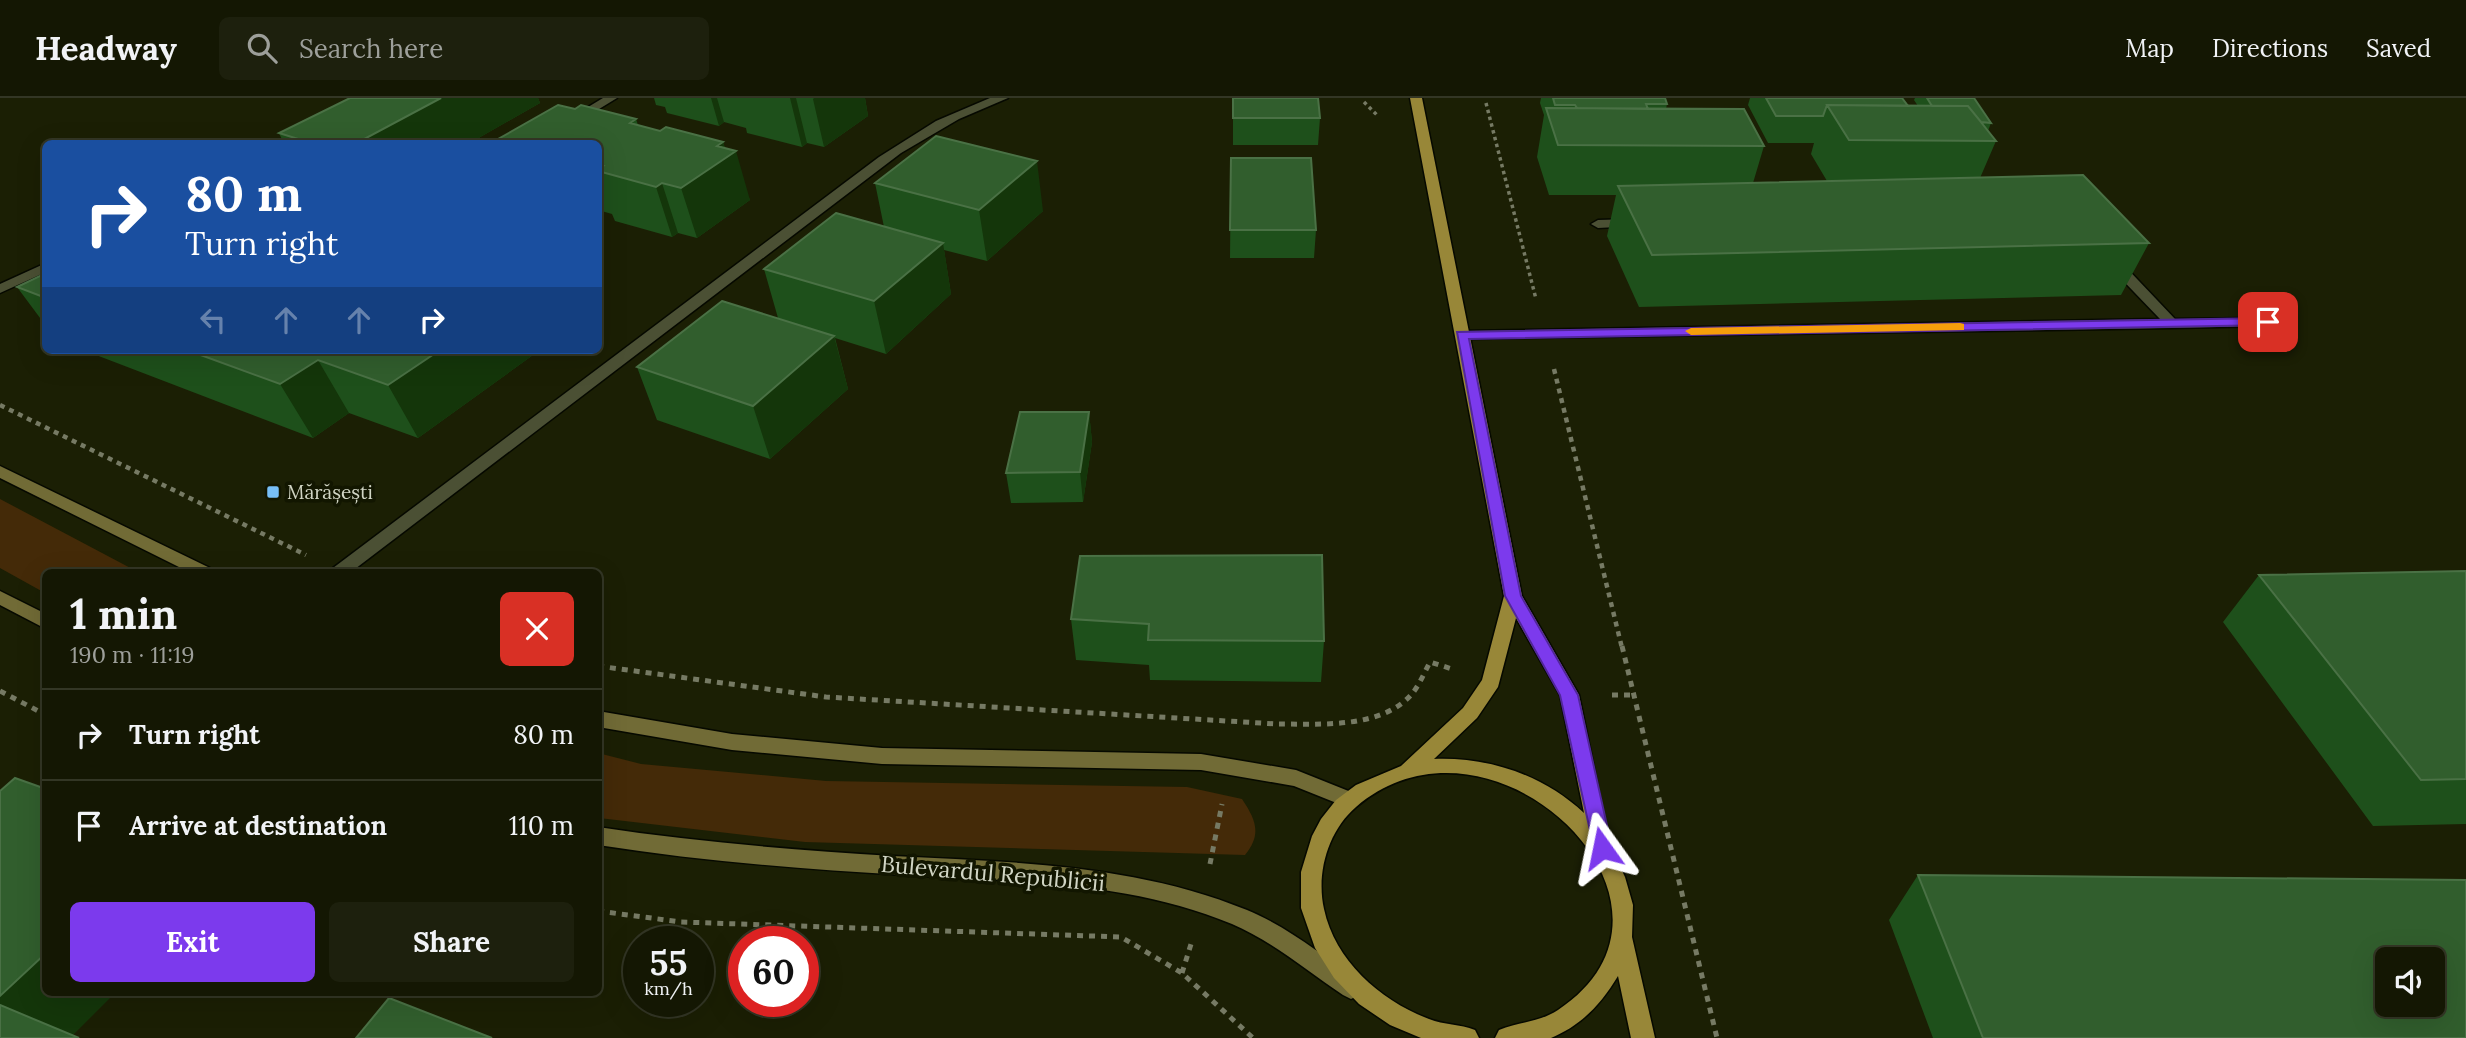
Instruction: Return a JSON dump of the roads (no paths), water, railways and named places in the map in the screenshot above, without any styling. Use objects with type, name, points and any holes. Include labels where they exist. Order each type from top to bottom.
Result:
[{"type":"main road","points":[[1416,98],[1513,596],[1569,695],[1602,848],[1623,901],[1622,938],[1643,1038]]},
{"type":"main road","points":[[1409,770],[1470,713],[1491,681],[1513,596]]},
{"type":"main road","points":[[1467,1038],[1408,1029],[1362,994],[1335,963],[1316,928],[1310,892],[1313,856],[1327,825],[1349,800],[1377,782],[1409,770],[1451,765],[1494,772],[1536,788],[1573,813],[1602,848]]},
{"type":"main road","points":[[1507,1038],[1544,1030],[1582,1008],[1609,976],[1622,938]]},
{"type":"street","points":[[584,98],[607,101]]},
{"type":"street","points":[[344,569],[883,160],[928,128],[972,106],[1002,98]]},
{"type":"street","points":[[540,140],[607,101]]},
{"type":"street","points":[[1598,224],[1640,223]]},
{"type":"street","points":[[2108,256],[2172,324]]},
{"type":"street","points":[[0,289],[42,269]]},
{"type":"street","points":[[1462,335],[2268,322]]},
{"type":"street","points":[[0,471],[198,569]]},
{"type":"street","points":[[0,597],[42,620]]},
{"type":"street","points":[[602,720],[732,742],[882,756],[1201,762],[1233,765],[1296,778],[1349,800]]},
{"type":"street","name":"Bulevardul Republicii","points":[[602,837],[691,852],[1006,872],[1126,884],[1204,903],[1243,918],[1362,994]]},
{"type":"place","name":"Mărășești","points":[[273,492]]}]
